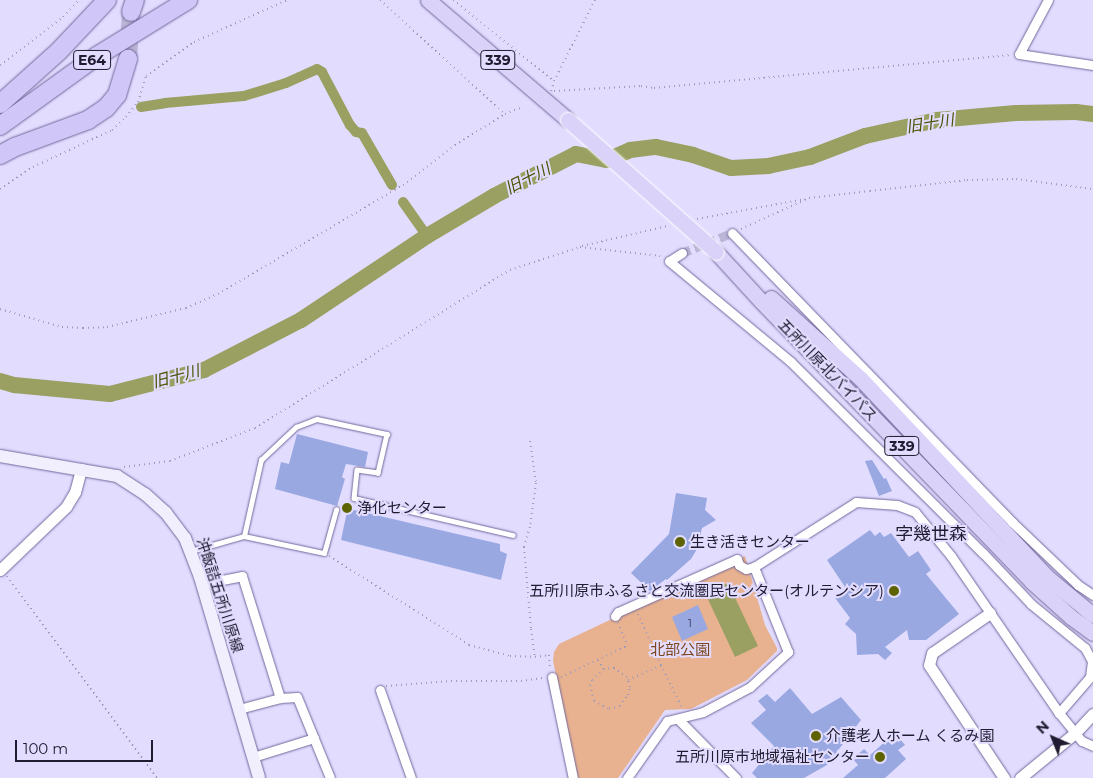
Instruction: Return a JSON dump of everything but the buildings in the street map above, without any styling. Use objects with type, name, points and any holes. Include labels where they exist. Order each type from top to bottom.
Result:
[{"type":"highway","points":[[0,104],[59,52],[107,0]]},
{"type":"highway","name":"E64","points":[[0,126],[97,56],[188,0]]},
{"type":"highway","name":"五所川原北バイパス","points":[[428,0],[677,214],[716,252],[861,379],[1047,577],[1093,615]]},
{"type":"highway","points":[[0,155],[15,147],[88,120],[106,108],[117,95],[128,59]]},
{"type":"highway","name":"五所川原北バイパス","points":[[716,252],[760,301],[1032,582],[1071,617],[1093,633]]},
{"type":"main road","name":"沖飯詰五所川原線","points":[[0,456],[117,476],[146,494],[166,513],[185,538],[202,584],[259,778]]},
{"type":"street","points":[[1048,0],[1020,54],[1093,66]]},
{"type":"street","points":[[732,234],[1012,522],[1078,585],[1093,595]]},
{"type":"street","points":[[682,253],[669,261],[791,362],[983,553],[1031,604],[1085,648],[1092,661],[1090,677],[1058,713]]},
{"type":"street","points":[[1,569],[66,507],[75,492],[81,470]]},
{"type":"street","points":[[615,616],[618,612],[737,559],[739,564],[746,569],[754,567],[856,502],[897,506],[915,512],[950,556],[1058,713],[1082,741],[1093,746]]},
{"type":"street","points":[[627,778],[667,721],[703,712],[750,687],[788,652],[754,567]]},
{"type":"street","points":[[202,584],[242,576],[280,698]]},
{"type":"street","points":[[990,614],[932,653],[929,665],[1004,778]]},
{"type":"street","points":[[552,679],[573,778]]},
{"type":"street","points":[[380,690],[411,778]]},
{"type":"street","points":[[239,709],[280,698],[296,697],[330,778]]},
{"type":"street","points":[[1020,778],[1075,733],[1093,714]]},
{"type":"street","points":[[682,718],[736,778]]},
{"type":"street","points":[[253,757],[314,738]]},
{"type":"lane","points":[[244,536],[262,460],[296,427],[317,419],[387,434],[378,472],[357,470],[354,498],[513,535]]},
{"type":"lane","points":[[190,552],[244,536],[324,553],[336,510]]},
{"type":"path","points":[[0,65],[63,17],[79,0]]},
{"type":"path","points":[[0,188],[33,167],[112,130],[138,102],[146,76],[194,42],[287,0]]},
{"type":"path","points":[[380,0],[506,114]]},
{"type":"path","points":[[453,0],[554,81]]},
{"type":"path","points":[[594,0],[554,81],[550,93],[578,89],[641,86],[654,88],[1020,54]]},
{"type":"path","points":[[0,309],[62,327],[83,328],[108,327],[186,308],[218,294],[404,185],[455,145],[506,114],[520,108]]},
{"type":"path","points":[[732,234],[809,198],[967,180],[1016,179],[1093,189]]},
{"type":"path","points":[[117,476],[122,468],[170,461],[255,428],[510,270],[580,247],[658,254],[669,261]]},
{"type":"path","points":[[530,441],[536,483],[530,527],[524,547],[530,628],[535,657]]},
{"type":"path","points":[[324,553],[469,645],[510,656],[535,657],[549,655],[552,679]]},
{"type":"path","points":[[1,569],[157,778]]},
{"type":"path","points":[[634,605],[682,718]]},
{"type":"path","points":[[380,690],[388,685],[450,681],[552,679],[598,660],[627,645],[615,616]]},
{"type":"path","points":[[598,660],[604,669]]},
{"type":"path","points":[[628,680],[661,665]]},
{"type":"path","points":[[614,668],[628,680],[630,687],[627,700],[614,708],[604,707],[594,701],[590,685],[596,674],[604,669],[614,668]]},
{"type":"green space","name":"北部公園","points":[[745,556],[765,625],[777,651],[747,680],[691,709],[665,710],[618,778],[577,778],[553,661],[554,652],[559,644]]},
{"type":"shaded area","points":[[728,583],[758,646],[735,657],[705,593]]},
{"type":"waterway","points":[[141,107],[244,96],[286,83],[317,69],[322,72],[350,125],[356,132],[362,133],[392,185]]},
{"type":"waterway","name":"旧十川","points":[[0,381],[14,385],[110,394],[204,370],[301,320],[427,236],[494,196],[576,154],[607,160],[630,150],[656,147],[693,155],[731,168],[768,166],[810,157],[865,136],[937,120],[1016,113],[1076,112],[1093,114]]},
{"type":"waterway","points":[[403,202],[427,236]]},
{"type":"tunnel","points":[[128,59],[131,12]]},
{"type":"tunnel","points":[[682,253],[732,233]]},
{"type":"place","name":"浄化センター","points":[[347,508]]},
{"type":"place","name":"生き活きセンター","points":[[680,542]]},
{"type":"place","name":"五所川原市ふるさと交流圏民センター(オルテンシア)","points":[[894,591]]},
{"type":"place","name":"介護老人ホーム くるみ園","points":[[816,736]]},
{"type":"place","name":"五所川原市地域福祉センター","points":[[880,757]]},
{"type":"district","name":"字幾世森","points":[[931,534]]}]
